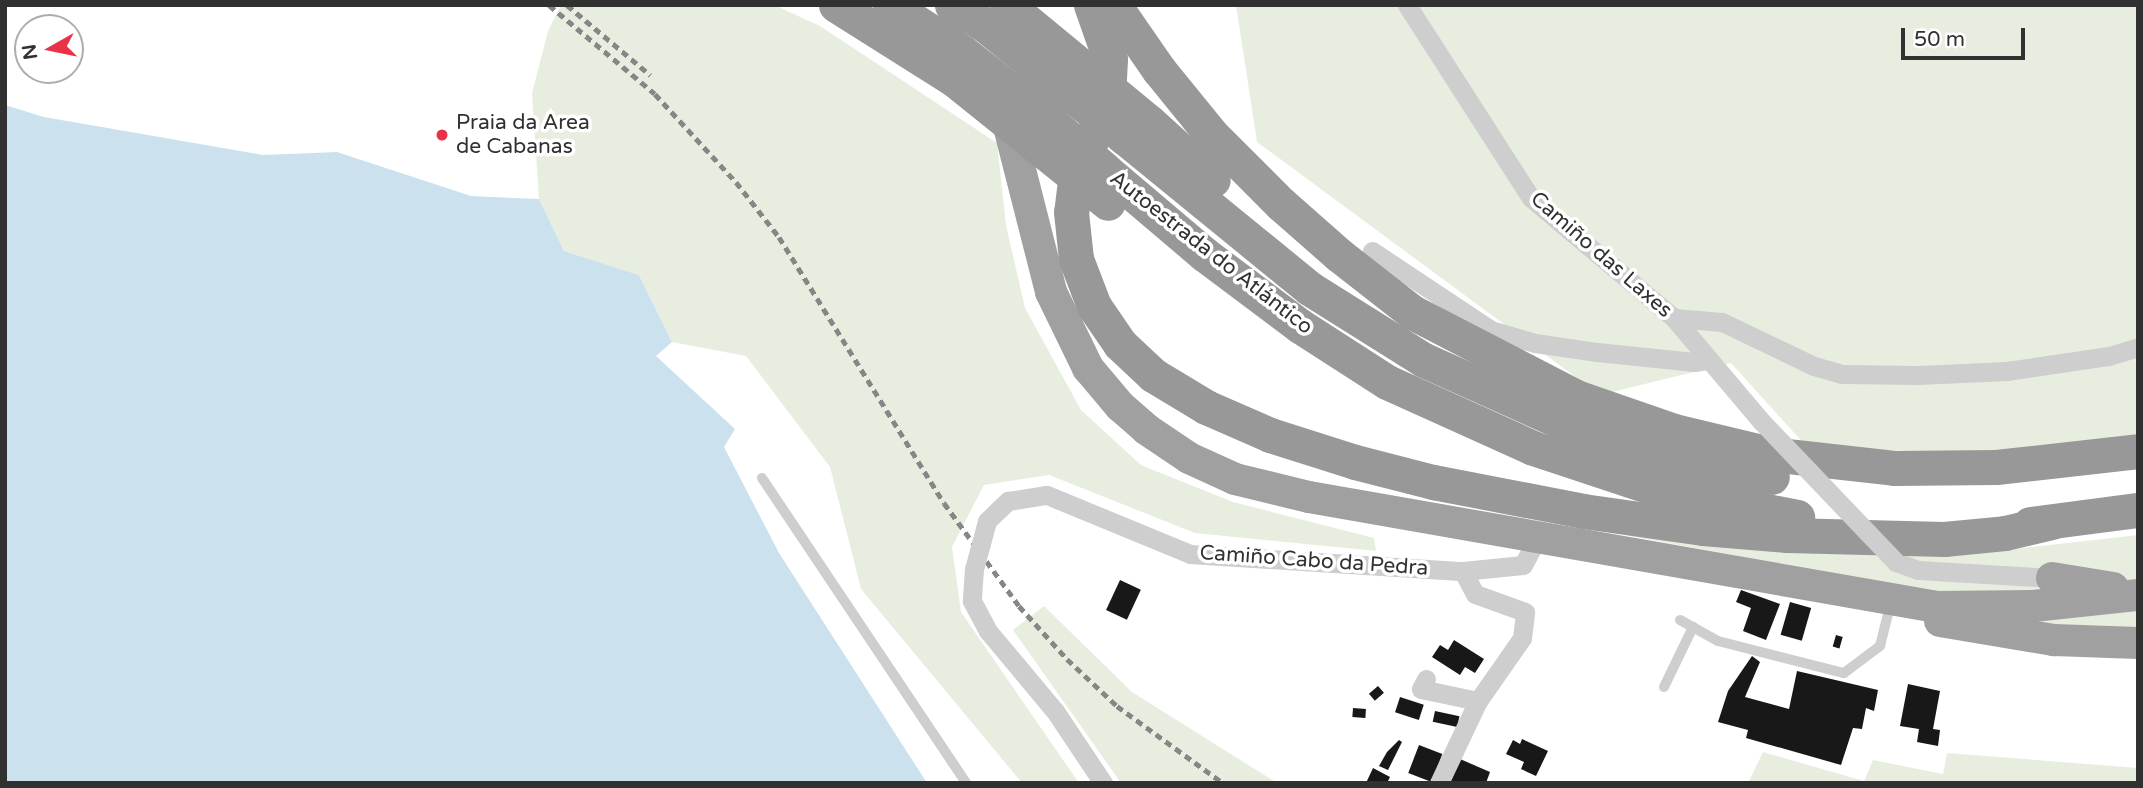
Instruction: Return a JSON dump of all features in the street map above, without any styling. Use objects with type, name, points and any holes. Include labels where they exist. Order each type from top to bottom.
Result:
[{"type":"highway","points":[[835,5],[955,80],[1107,186]]},
{"type":"highway","name":"Autoestrada do Atlántico","points":[[890,5],[971,60],[1040,113],[1107,186],[1300,326],[1387,382],[1533,448],[1657,489],[1842,526],[1952,530],[2052,522],[2138,510]]},
{"type":"highway","name":"Autoestrada do Atlántico","points":[[952,5],[1136,129],[1309,288],[1424,360],[1606,439],[1655,454],[1753,475],[1856,487],[1993,488],[2138,471]]},
{"type":"highway","points":[[977,5],[1051,292],[1083,359],[1120,406],[1170,446],[1235,479],[1309,497],[1937,607],[2034,606],[2138,594]]},
{"type":"highway","points":[[1007,5],[1136,129]]},
{"type":"highway","points":[[1091,5],[1110,59],[1108,98],[1075,181],[1071,212],[1076,259],[1094,306],[1120,344],[1153,375],[1206,407],[1270,435],[1356,463],[1420,479],[1583,511],[1703,528],[1787,535],[1944,539],[2005,533],[2052,522]]},
{"type":"highway","points":[[1114,5],[1159,70],[1211,134],[1281,204],[1339,256],[1412,312],[1576,397],[1674,431],[1770,454],[1895,468],[1996,467],[2138,451]]},
{"type":"highway","points":[[1751,576],[1970,627],[2054,640],[2127,643]]},
{"type":"highway","points":[[2052,578],[2078,580],[2138,594]]},
{"type":"highway","points":[[2052,578],[2085,601],[2127,643]]},
{"type":"street","name":"Camiño das Laxes","points":[[1406,5],[1531,198],[1674,318],[1762,422],[1896,562],[1918,570],[2052,578]]},
{"type":"street","points":[[1372,251],[1491,330],[1535,343],[1597,352],[1695,362],[1709,360]]},
{"type":"street","points":[[1674,318],[1722,322],[1814,366],[1842,374],[1918,375],[2007,371],[2109,356],[2138,347]]},
{"type":"street","name":"Camiño Cabo da Pedra","points":[[1103,783],[1055,710],[988,631],[972,601],[974,569],[987,521],[1008,501],[1047,495],[1190,554],[1463,571],[1522,565],[1538,537]]},
{"type":"street","points":[[1439,783],[1478,701],[1522,638],[1525,612],[1475,594],[1463,571]]},
{"type":"street","points":[[1426,679],[1421,689],[1478,701]]},
{"type":"lane","points":[[762,478],[966,783]]},
{"type":"lane","points":[[1680,620],[1718,640],[1844,673],[1880,646],[1889,610]]},
{"type":"lane","points":[[1664,688],[1693,627]]},
{"type":"green space","points":[[561,5],[774,5],[820,26],[997,143],[1006,225],[1025,308],[1081,410],[1141,465],[1233,502],[1374,538],[1376,551],[1195,533],[1049,475],[984,485],[952,547],[961,612],[1079,783],[1022,783],[861,589],[830,467],[746,356],[672,342],[639,275],[564,251],[539,199],[532,93],[548,31]]},
{"type":"green space","points":[[1236,5],[2138,5],[2138,436],[1986,454],[1807,447],[1731,363],[1600,395],[1257,142]]},
{"type":"green space","points":[[1630,530],[2005,550],[2138,535],[2138,629],[2075,631],[1739,556],[1629,536]]},
{"type":"green space","points":[[1044,606],[1132,692],[1277,783],[1121,783],[1013,630]]},
{"type":"green space","points":[[1763,752],[1864,781],[1873,760],[1943,774],[1947,753],[2138,768],[2138,783],[1748,783]]},
{"type":"water","points":[[5,105],[44,117],[263,155],[337,152],[471,196],[539,199],[564,251],[639,275],[672,342],[656,356],[735,429],[724,447],[779,553],[927,783],[5,783]]},
{"type":"building","points":[[1120,580],[1141,590],[1127,620],[1106,610]]},
{"type":"building","points":[[1741,590],[1780,604],[1766,640],[1743,631],[1751,608],[1736,602]]},
{"type":"building","points":[[1790,602],[1811,608],[1802,641],[1781,635]]},
{"type":"building","points":[[1836,635],[1843,637],[1839,648],[1833,647]]},
{"type":"building","points":[[1454,640],[1484,659],[1475,673],[1465,667],[1460,675],[1432,657],[1440,645],[1448,650]]},
{"type":"building","points":[[1752,656],[1760,662],[1745,697],[1789,709],[1797,671],[1878,690],[1874,711],[1866,708],[1862,729],[1853,728],[1841,765],[1746,738],[1748,730],[1718,722],[1728,691]]},
{"type":"building","points":[[1908,684],[1940,691],[1933,729],[1940,730],[1938,746],[1917,742],[1919,729],[1900,726]]},
{"type":"building","points":[[1378,686],[1384,693],[1375,701],[1369,694]]},
{"type":"building","points":[[1400,697],[1424,705],[1419,720],[1395,712]]},
{"type":"building","points":[[1353,708],[1366,709],[1365,718],[1352,717]]},
{"type":"building","points":[[1435,711],[1459,716],[1457,727],[1433,722]]},
{"type":"building","points":[[1522,739],[1548,751],[1536,776],[1521,769],[1524,762],[1506,754],[1513,740],[1520,744]]},
{"type":"building","points":[[1399,740],[1402,742],[1388,770],[1379,766],[1387,752]]},
{"type":"building","points":[[1419,745],[1442,754],[1432,782],[1408,773]]},
{"type":"building","points":[[1460,759],[1490,772],[1486,783],[1450,783]]},
{"type":"building","points":[[1373,768],[1390,777],[1387,783],[1366,783]]},
{"type":"railway","points":[[549,5],[655,94],[736,182],[779,237],[944,503],[1019,606],[1067,659],[1117,706],[1223,783]]},
{"type":"railway","points":[[567,5],[650,75]]},
{"type":"place","name":"Praia da Area de Cabanas","points":[[442,135]]}]
